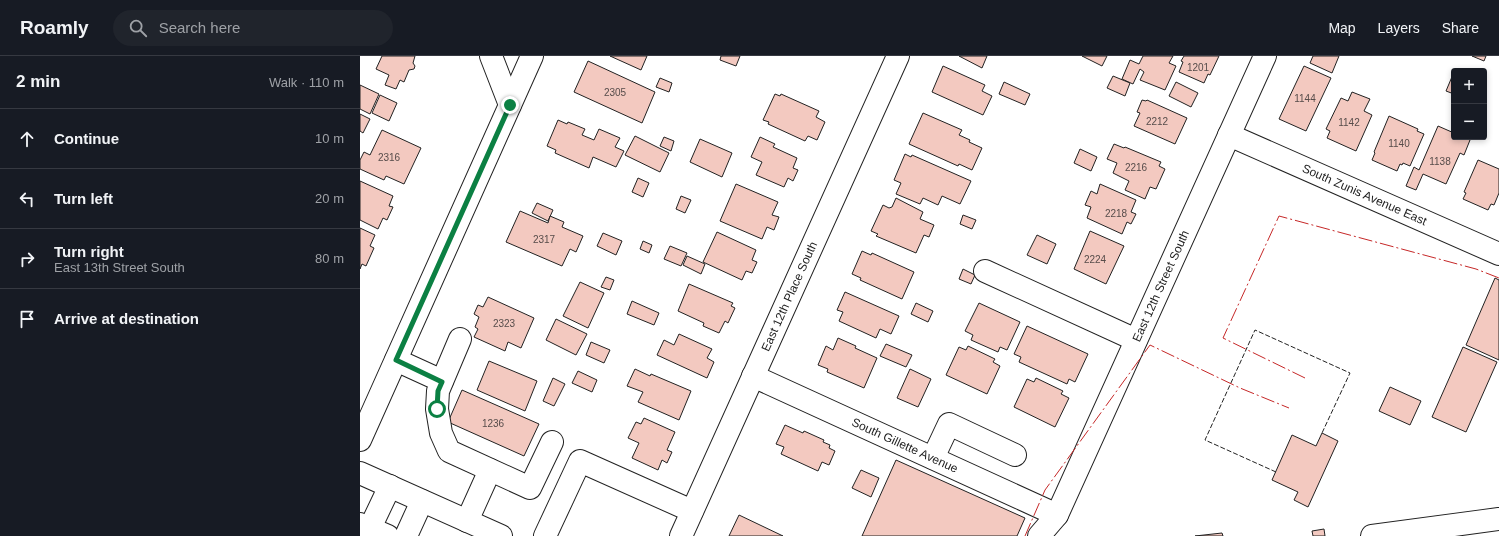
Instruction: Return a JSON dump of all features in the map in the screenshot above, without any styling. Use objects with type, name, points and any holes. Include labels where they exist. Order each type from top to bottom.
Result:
[{"type":"street","points":[[491,56],[510,105]]},
{"type":"street","name":"East 12th Place South","points":[[681,536],[898,56]]},
{"type":"street","name":"East 12th Street South","points":[[1039,536],[1057,515],[1265,56]]},
{"type":"street","points":[[360,440],[510,105],[529,58]]},
{"type":"street","name":"South Zunis Avenue East","points":[[1229,135],[1499,254]]},
{"type":"street","points":[[985,271],[1136,340]]},
{"type":"street","points":[[460,339],[438,391],[437,409],[441,433],[449,451],[530,488],[552,442]]},
{"type":"street","points":[[396,360],[442,382]]},
{"type":"street","name":"South Gillette Avenue","points":[[753,376],[1057,515]]},
{"type":"street","points":[[933,458],[949,424],[1015,455]]},
{"type":"street","points":[[545,536],[580,461],[692,511]]},
{"type":"street","points":[[467,521],[490,470]]},
{"type":"street","points":[[360,473],[501,536]]},
{"type":"street","points":[[373,529],[390,486]]},
{"type":"street","points":[[406,536],[422,501]]},
{"type":"street","points":[[1372,536],[1499,519]]},
{"type":"building","points":[[382,56],[415,56],[413,63],[415,66],[414,69],[409,70],[404,82],[400,80],[396,89],[385,85],[389,75],[376,69]]},
{"type":"building","points":[[610,56],[647,56],[641,70]]},
{"type":"building","points":[[721,56],[740,56],[736,66],[720,60]]},
{"type":"building","points":[[959,56],[987,56],[982,68]]},
{"type":"building","points":[[1082,56],[1107,56],[1102,66]]},
{"type":"building","points":[[1143,56],[1173,56],[1169,63],[1176,66],[1165,90],[1140,80],[1144,72],[1140,69],[1133,84],[1122,79],[1130,60],[1139,64]]},
{"type":"building","points":[[1184,56],[1219,56],[1210,75],[1208,74],[1204,83],[1179,72],[1183,62],[1181,61]]},
{"type":"building","points":[[1313,56],[1339,56],[1332,73],[1310,63]]},
{"type":"building","points":[[1472,56],[1486,56],[1484,61]]},
{"type":"building","points":[[588,61],[655,92],[642,123],[574,92]]},
{"type":"building","points":[[943,66],[985,85],[982,91],[992,96],[983,115],[932,92]]},
{"type":"building","points":[[1304,66],[1331,78],[1306,131],[1279,119]]},
{"type":"building","points":[[1113,76],[1130,83],[1125,96],[1107,88]]},
{"type":"building","points":[[660,78],[672,83],[669,92],[656,87]]},
{"type":"building","points":[[1451,79],[1451,93],[1446,91]]},
{"type":"building","points":[[1004,82],[1030,94],[1025,105],[999,94]]},
{"type":"building","points":[[1176,82],[1198,93],[1191,107],[1169,96]]},
{"type":"building","points":[[360,85],[379,94],[370,114],[360,109]]},
{"type":"building","points":[[1352,92],[1370,99],[1364,111],[1372,115],[1356,151],[1327,138],[1330,131],[1326,129],[1341,98],[1348,101]]},
{"type":"building","points":[[775,94],[780,96],[781,94],[819,111],[816,117],[825,122],[817,140],[808,136],[805,141],[768,124],[769,122],[763,120]]},
{"type":"building","points":[[380,95],[397,103],[389,121],[372,113]]},
{"type":"building","points":[[1142,100],[1147,100],[1187,118],[1175,144],[1134,126],[1140,113],[1137,112]]},
{"type":"building","points":[[923,113],[962,130],[959,135],[982,148],[972,170],[959,164],[958,166],[909,144]]},
{"type":"building","points":[[360,114],[370,119],[363,133],[360,131]]},
{"type":"building","points":[[1389,116],[1418,129],[1417,131],[1424,134],[1410,166],[1403,163],[1402,165],[1400,164],[1397,171],[1372,160]]},
{"type":"building","points":[[558,120],[567,124],[568,122],[585,129],[582,135],[594,140],[599,129],[620,138],[615,147],[624,151],[616,167],[593,157],[589,168],[555,153],[556,150],[547,146]]},
{"type":"building","points":[[1438,126],[1451,132],[1451,140],[1470,140],[1464,155],[1460,153],[1446,184],[1423,174],[1416,190],[1406,186],[1414,167],[1419,170]]},
{"type":"building","points":[[382,130],[421,148],[404,184],[386,176],[384,180],[360,169],[360,160],[364,152],[370,155]]},
{"type":"building","points":[[635,136],[669,153],[660,172],[625,155]]},
{"type":"building","points":[[664,137],[674,141],[671,151],[660,146]]},
{"type":"building","points":[[760,137],[775,144],[773,147],[797,158],[793,168],[798,170],[793,181],[788,178],[784,187],[756,175],[762,162],[751,157]]},
{"type":"building","points":[[700,139],[732,153],[722,177],[690,162]]},
{"type":"building","points":[[1114,144],[1161,162],[1159,166],[1165,169],[1156,189],[1150,187],[1145,199],[1125,190],[1129,181],[1113,173],[1117,163],[1107,159]]},
{"type":"building","points":[[1080,149],[1097,157],[1091,171],[1074,163]]},
{"type":"building","points":[[905,154],[911,157],[912,155],[971,181],[960,204],[942,196],[938,205],[923,198],[920,204],[896,194],[901,183],[894,180]]},
{"type":"building","points":[[1478,160],[1499,169],[1499,193],[1494,205],[1491,204],[1488,210],[1463,199],[1466,193],[1464,192]]},
{"type":"building","points":[[638,178],[649,183],[643,197],[632,192]]},
{"type":"building","points":[[360,181],[393,196],[389,206],[393,207],[387,220],[383,218],[378,229],[360,220]]},
{"type":"building","points":[[736,184],[778,202],[772,215],[779,217],[774,230],[767,227],[762,239],[720,221]]},
{"type":"building","points":[[1100,184],[1136,200],[1131,212],[1136,214],[1131,224],[1127,222],[1122,234],[1087,218],[1091,207],[1085,205],[1091,191],[1097,194]]},
{"type":"building","points":[[681,196],[691,200],[685,213],[676,209]]},
{"type":"building","points":[[896,198],[923,212],[920,219],[934,225],[929,237],[924,235],[916,253],[876,236],[878,234],[871,231],[883,205],[889,208],[892,207]]},
{"type":"building","points":[[537,203],[553,210],[548,221],[532,213]]},
{"type":"building","points":[[520,211],[548,223],[550,216],[564,222],[562,227],[583,236],[576,252],[570,249],[562,266],[506,242]]},
{"type":"building","points":[[963,215],[976,220],[972,229],[960,224]]},
{"type":"building","points":[[360,228],[375,235],[370,246],[374,248],[366,266],[362,264],[360,269]]},
{"type":"building","points":[[1090,231],[1124,246],[1106,284],[1074,269]]},
{"type":"building","points":[[717,232],[756,250],[752,260],[757,262],[752,273],[746,271],[742,280],[703,262]]},
{"type":"building","points":[[603,233],[622,241],[616,255],[597,246]]},
{"type":"building","points":[[1037,235],[1056,244],[1047,264],[1027,255]]},
{"type":"building","points":[[643,241],[652,245],[649,253],[640,249]]},
{"type":"building","points":[[670,246],[687,253],[681,266],[664,259]]},
{"type":"building","points":[[862,251],[871,255],[872,253],[914,272],[902,299],[860,280],[861,278],[852,274]]},
{"type":"building","points":[[687,256],[705,264],[701,274],[683,265]]},
{"type":"building","points":[[963,269],[975,275],[971,284],[959,279]]},
{"type":"building","points":[[606,277],[614,280],[610,290],[601,287]]},
{"type":"building","points":[[1495,278],[1499,280],[1499,360],[1466,345]]},
{"type":"building","points":[[580,282],[604,293],[588,328],[563,316]]},
{"type":"building","points":[[689,284],[733,303],[731,306],[735,308],[728,323],[725,321],[719,333],[703,326],[704,323],[678,311]]},
{"type":"building","points":[[845,292],[899,316],[891,334],[880,329],[876,338],[839,321],[843,312],[837,310]]},
{"type":"building","points":[[488,297],[534,318],[521,348],[508,342],[505,351],[474,337],[478,329],[475,327],[479,317],[474,314],[478,305],[483,307]]},
{"type":"building","points":[[632,301],[659,313],[654,325],[627,314]]},
{"type":"building","points":[[916,303],[933,311],[928,322],[911,314]]},
{"type":"building","points":[[979,303],[1020,322],[1007,350],[1000,347],[998,352],[971,340],[973,335],[965,331]]},
{"type":"building","points":[[556,319],[587,334],[576,355],[546,340]]},
{"type":"building","points":[[1027,326],[1088,354],[1075,382],[1069,379],[1067,384],[1019,362],[1021,357],[1014,354]]},
{"type":"building","points":[[679,334],[712,349],[707,358],[714,362],[707,378],[657,355],[664,340],[674,345]]},
{"type":"building","points":[[838,338],[877,358],[864,388],[827,372],[828,369],[818,365],[826,346],[833,350]]},
{"type":"building","points":[[591,342],[610,350],[604,363],[586,355]]},
{"type":"building","points":[[886,344],[912,355],[906,367],[880,356]]},
{"type":"building","points":[[968,346],[995,359],[993,362],[1000,366],[987,394],[946,375],[959,347],[966,350]]},
{"type":"building","points":[[1463,347],[1497,362],[1466,432],[1432,417]]},
{"type":"building","points":[[489,361],[537,381],[525,411],[477,390]]},
{"type":"building","points":[[635,369],[691,391],[679,420],[638,402],[643,392],[627,386]]},
{"type":"building","points":[[910,369],[931,379],[918,407],[897,398]]},
{"type":"building","points":[[578,371],[597,380],[592,392],[572,383]]},
{"type":"building","points":[[553,378],[565,384],[554,406],[543,401]]},
{"type":"building","points":[[1036,378],[1063,391],[1061,394],[1069,398],[1055,427],[1014,407],[1027,379],[1034,382]]},
{"type":"building","points":[[1390,387],[1421,401],[1410,425],[1379,411]]},
{"type":"building","points":[[462,390],[539,424],[524,456],[448,422]]},
{"type":"building","points":[[644,418],[675,432],[667,450],[672,452],[667,463],[662,460],[658,470],[632,458],[639,443],[628,438],[636,422],[641,424]]},
{"type":"building","points":[[785,425],[803,433],[804,431],[824,440],[823,442],[830,445],[829,448],[835,451],[829,465],[822,462],[818,471],[781,454],[784,447],[776,444]]},
{"type":"building","points":[[1322,433],[1338,441],[1308,507],[1294,500],[1298,492],[1272,480],[1292,435],[1316,446]]},
{"type":"building","points":[[896,460],[1025,518],[1017,536],[862,536]]},
{"type":"building","points":[[861,470],[879,478],[871,497],[852,488]]},
{"type":"building","points":[[739,515],[783,536],[729,536]]},
{"type":"building","points":[[1324,529],[1325,536],[1313,536],[1312,531]]},
{"type":"building","points":[[1222,533],[1223,536],[1195,536]]},
{"type":"fence","points":[[1276,472],[1205,440],[1255,330],[1350,373],[1322,433]]},
{"type":"power","points":[[1305,378],[1223,338],[1279,216],[1476,269],[1499,278]]},
{"type":"power","points":[[1025,536],[1045,490],[1150,345],[1240,388],[1289,408]]},
{"type":"route","points":[[437,409],[438,391],[442,382],[396,360],[510,105]]}]
